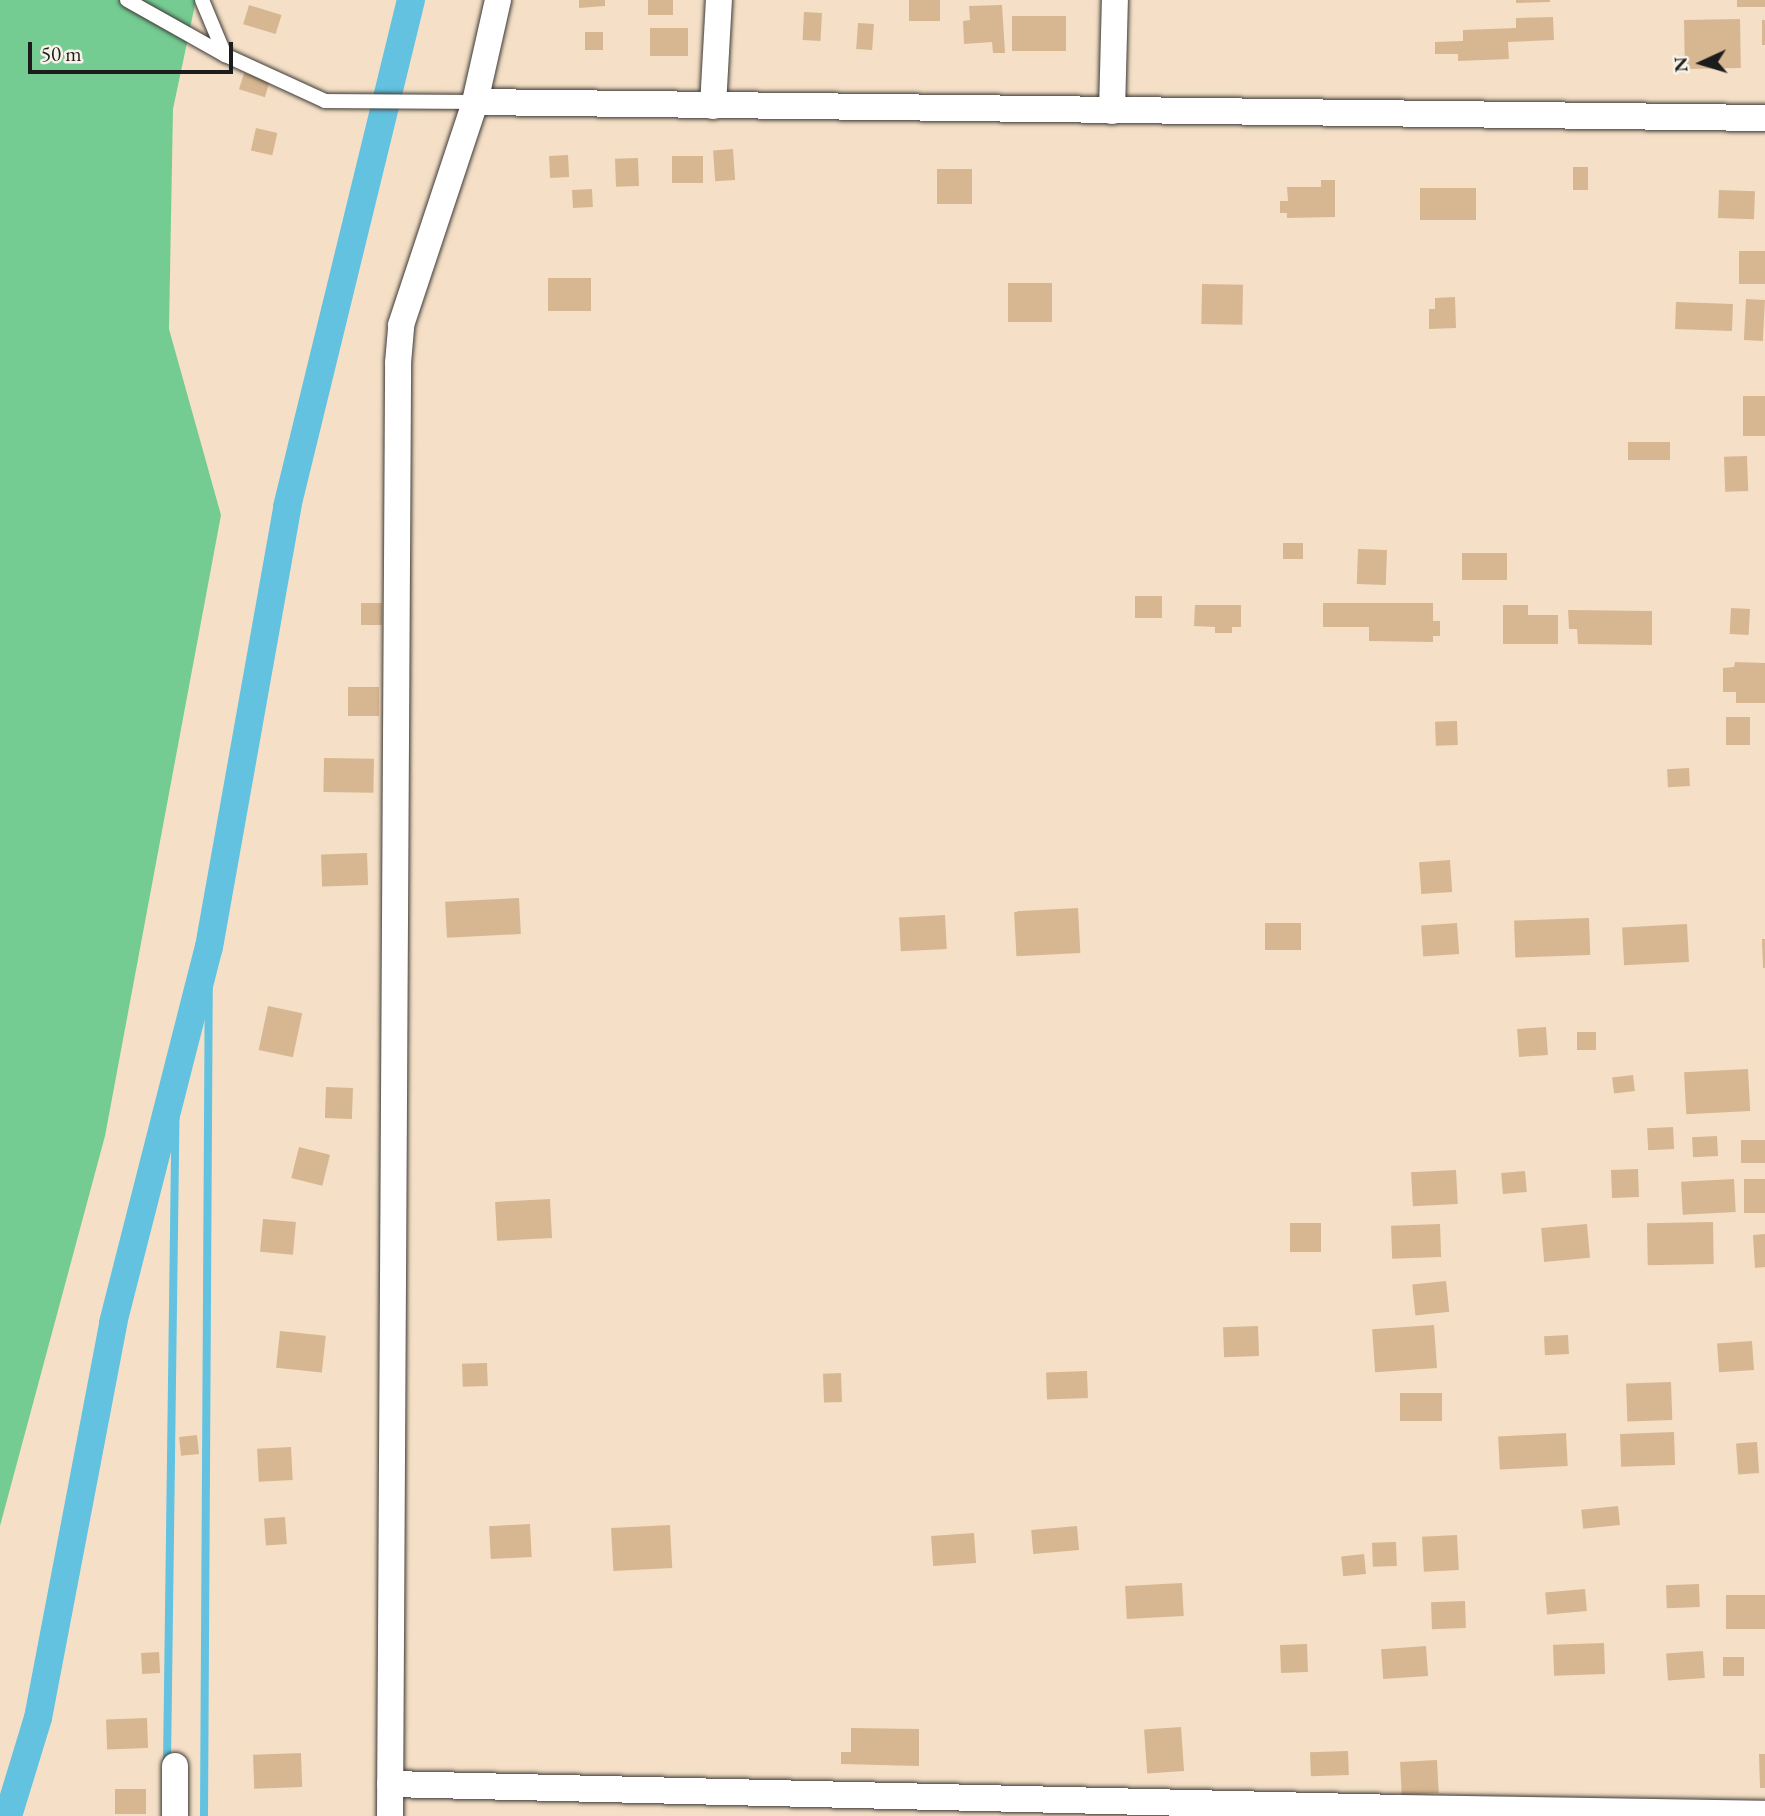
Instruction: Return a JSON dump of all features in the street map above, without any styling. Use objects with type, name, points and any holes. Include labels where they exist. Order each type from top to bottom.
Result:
[{"type":"street","points":[[390,1816],[398,363],[401,325],[475,103],[498,0]]},
{"type":"street","points":[[713,106],[719,0]]},
{"type":"street","points":[[1112,111],[1115,0]]},
{"type":"street","points":[[475,103],[1765,118]]},
{"type":"street","points":[[174,1816],[175,1766]]},
{"type":"street","points":[[390,1784],[1765,1814]]},
{"type":"lane","points":[[127,0],[225,55],[325,101],[475,103]]},
{"type":"lane","points":[[202,0],[225,55]]},
{"type":"green space","points":[[0,0],[196,0],[173,109],[169,329],[221,515],[105,1136],[0,1526]]},
{"type":"building","points":[[579,0],[605,0],[605,6],[579,8]]},
{"type":"building","points":[[648,0],[673,0],[673,15],[648,15]]},
{"type":"building","points":[[909,0],[940,0],[940,21],[909,21]]},
{"type":"building","points":[[1516,0],[1550,0],[1550,2],[1516,3]]},
{"type":"building","points":[[1737,0],[1765,0],[1765,7],[1737,7]]},
{"type":"building","points":[[249,5],[282,15],[276,34],[243,24]]},
{"type":"building","points":[[1002,5],[1005,53],[993,53],[992,42],[964,44],[963,21],[970,20],[969,6]]},
{"type":"building","points":[[804,12],[822,13],[821,41],[803,40]]},
{"type":"building","points":[[1012,16],[1066,16],[1066,51],[1012,51]]},
{"type":"building","points":[[1553,17],[1554,40],[1508,42],[1509,59],[1458,61],[1458,54],[1435,54],[1435,42],[1463,41],[1463,30],[1516,28],[1516,18]]},
{"type":"building","points":[[1740,19],[1741,68],[1685,69],[1684,20]]},
{"type":"building","points":[[1762,20],[1765,20],[1765,45],[1762,45]]},
{"type":"building","points":[[858,23],[874,24],[872,50],[856,49]]},
{"type":"building","points":[[650,28],[688,28],[688,56],[650,56]]},
{"type":"building","points":[[585,32],[603,32],[603,50],[585,50]]},
{"type":"building","points":[[244,73],[270,81],[265,97],[239,89]]},
{"type":"building","points":[[256,128],[277,133],[272,155],[251,150]]},
{"type":"building","points":[[733,149],[735,180],[715,181],[713,150]]},
{"type":"building","points":[[568,155],[569,177],[550,178],[549,156]]},
{"type":"building","points":[[672,156],[703,156],[703,183],[672,183]]},
{"type":"building","points":[[638,158],[639,186],[616,187],[615,159]]},
{"type":"building","points":[[1573,167],[1588,167],[1588,190],[1573,190]]},
{"type":"building","points":[[937,169],[972,169],[972,204],[937,204]]},
{"type":"building","points":[[1321,180],[1335,180],[1335,217],[1287,218],[1287,213],[1280,213],[1280,201],[1288,201],[1287,187],[1321,187]]},
{"type":"building","points":[[1420,188],[1476,188],[1476,220],[1420,220]]},
{"type":"building","points":[[592,189],[593,207],[573,208],[572,190]]},
{"type":"building","points":[[1719,190],[1755,191],[1754,219],[1718,218]]},
{"type":"building","points":[[1739,251],[1765,251],[1765,284],[1739,284]]},
{"type":"building","points":[[548,278],[591,278],[591,311],[548,311]]},
{"type":"building","points":[[1008,283],[1052,283],[1052,322],[1008,322]]},
{"type":"building","points":[[1202,284],[1243,285],[1242,325],[1201,324]]},
{"type":"building","points":[[1455,297],[1456,328],[1429,329],[1429,309],[1435,309],[1435,298]]},
{"type":"building","points":[[1746,299],[1765,300],[1763,341],[1744,340]]},
{"type":"building","points":[[1676,302],[1733,304],[1732,331],[1675,329]]},
{"type":"building","points":[[1743,396],[1765,396],[1765,436],[1743,436]]},
{"type":"building","points":[[1628,442],[1670,442],[1670,460],[1628,460]]},
{"type":"building","points":[[1747,456],[1748,491],[1725,492],[1724,457]]},
{"type":"building","points":[[1283,543],[1303,543],[1303,559],[1283,559]]},
{"type":"building","points":[[1358,549],[1387,550],[1386,585],[1357,584]]},
{"type":"building","points":[[1462,553],[1507,553],[1507,580],[1462,580]]},
{"type":"building","points":[[1135,596],[1162,596],[1162,618],[1135,618]]},
{"type":"building","points":[[361,603],[382,603],[382,625],[361,625]]},
{"type":"building","points":[[1323,603],[1433,603],[1433,621],[1440,621],[1440,636],[1433,636],[1433,642],[1369,641],[1369,627],[1323,627]]},
{"type":"building","points":[[1195,605],[1241,605],[1241,627],[1232,627],[1232,633],[1215,633],[1215,627],[1194,626]]},
{"type":"building","points":[[1503,605],[1528,605],[1528,615],[1558,615],[1558,644],[1503,644]]},
{"type":"building","points":[[1731,608],[1750,609],[1749,635],[1730,634]]},
{"type":"building","points":[[1568,610],[1652,611],[1652,645],[1578,644],[1577,629],[1569,629]]},
{"type":"building","points":[[1735,662],[1765,663],[1765,703],[1736,703],[1736,692],[1723,692],[1723,668],[1734,667]]},
{"type":"building","points":[[348,687],[379,687],[379,716],[348,716]]},
{"type":"building","points":[[1726,717],[1750,717],[1750,745],[1726,745]]},
{"type":"building","points":[[1457,721],[1458,745],[1436,746],[1435,722]]},
{"type":"building","points":[[324,758],[374,759],[373,793],[323,792]]},
{"type":"building","points":[[1689,768],[1690,786],[1668,787],[1667,769]]},
{"type":"building","points":[[367,853],[368,885],[322,887],[321,855]]},
{"type":"building","points":[[1450,860],[1452,892],[1421,894],[1419,862]]},
{"type":"building","points":[[519,898],[521,934],[447,938],[445,902]]},
{"type":"building","points":[[1078,908],[1080,953],[1016,956],[1014,911]]},
{"type":"building","points":[[945,915],[947,949],[901,951],[899,917]]},
{"type":"building","points":[[1589,918],[1590,955],[1515,958],[1514,921]]},
{"type":"building","points":[[1265,923],[1301,923],[1301,950],[1265,950]]},
{"type":"building","points":[[1457,923],[1459,954],[1423,956],[1421,926]]},
{"type":"building","points":[[1687,924],[1689,962],[1624,965],[1622,927]]},
{"type":"building","points":[[1762,939],[1765,939],[1765,968],[1763,968]]},
{"type":"building","points":[[268,1006],[302,1013],[293,1057],[259,1050]]},
{"type":"building","points":[[1546,1027],[1548,1055],[1519,1057],[1517,1029]]},
{"type":"building","points":[[1577,1032],[1596,1032],[1596,1050],[1577,1050]]},
{"type":"building","points":[[1748,1069],[1750,1111],[1686,1114],[1684,1072]]},
{"type":"building","points":[[1633,1075],[1635,1091],[1614,1093],[1612,1078]]},
{"type":"building","points":[[326,1087],[353,1088],[352,1119],[325,1118]]},
{"type":"building","points":[[1673,1127],[1674,1149],[1648,1150],[1647,1128]]},
{"type":"building","points":[[1717,1136],[1718,1156],[1693,1157],[1692,1137]]},
{"type":"building","points":[[1741,1140],[1765,1140],[1765,1163],[1741,1163]]},
{"type":"building","points":[[299,1147],[330,1155],[322,1186],[291,1178]]},
{"type":"building","points":[[1638,1169],[1639,1197],[1612,1198],[1611,1170]]},
{"type":"building","points":[[1456,1170],[1458,1204],[1413,1206],[1411,1172]]},
{"type":"building","points":[[1525,1171],[1527,1192],[1503,1194],[1501,1173]]},
{"type":"building","points":[[1734,1179],[1736,1212],[1683,1215],[1681,1182]]},
{"type":"building","points":[[1744,1179],[1765,1179],[1765,1213],[1744,1213]]},
{"type":"building","points":[[550,1199],[552,1238],[497,1241],[495,1202]]},
{"type":"building","points":[[263,1219],[296,1222],[293,1255],[260,1252]]},
{"type":"building","points":[[1713,1222],[1714,1264],[1648,1265],[1647,1223]]},
{"type":"building","points":[[1290,1223],[1321,1223],[1321,1252],[1290,1252]]},
{"type":"building","points":[[1440,1224],[1441,1257],[1392,1259],[1391,1226]]},
{"type":"building","points":[[1587,1224],[1590,1258],[1544,1262],[1541,1228]]},
{"type":"building","points":[[1765,1234],[1765,1267],[1755,1268],[1753,1235]]},
{"type":"building","points":[[1446,1281],[1449,1312],[1415,1315],[1412,1285]]},
{"type":"building","points":[[1434,1325],[1437,1368],[1375,1372],[1372,1329]]},
{"type":"building","points":[[1258,1326],[1259,1356],[1224,1357],[1223,1327]]},
{"type":"building","points":[[280,1331],[326,1336],[322,1373],[276,1368]]},
{"type":"building","points":[[1568,1335],[1569,1354],[1545,1355],[1544,1336]]},
{"type":"building","points":[[1752,1341],[1754,1370],[1719,1372],[1717,1343]]},
{"type":"building","points":[[487,1363],[488,1386],[463,1387],[462,1364]]},
{"type":"building","points":[[1087,1371],[1088,1398],[1047,1399],[1046,1372]]},
{"type":"building","points":[[841,1373],[842,1402],[824,1403],[823,1374]]},
{"type":"building","points":[[1671,1382],[1672,1420],[1627,1422],[1626,1384]]},
{"type":"building","points":[[1400,1393],[1442,1393],[1442,1421],[1400,1421]]},
{"type":"building","points":[[1674,1432],[1675,1465],[1621,1467],[1620,1434]]},
{"type":"building","points":[[1566,1433],[1568,1466],[1500,1470],[1498,1437]]},
{"type":"building","points":[[197,1435],[199,1454],[181,1456],[179,1437]]},
{"type":"building","points":[[1757,1442],[1759,1473],[1738,1474],[1736,1443]]},
{"type":"building","points":[[291,1447],[293,1480],[259,1482],[257,1449]]},
{"type":"building","points":[[1618,1506],[1620,1525],[1583,1529],[1581,1510]]},
{"type":"building","points":[[285,1517],[287,1544],[266,1545],[264,1518]]},
{"type":"building","points":[[530,1524],[532,1557],[491,1559],[489,1526]]},
{"type":"building","points":[[670,1525],[672,1568],[613,1571],[611,1528]]},
{"type":"building","points":[[1077,1526],[1079,1550],[1033,1554],[1031,1530]]},
{"type":"building","points":[[974,1533],[976,1563],[933,1566],[931,1536]]},
{"type":"building","points":[[1457,1535],[1459,1570],[1424,1572],[1422,1537]]},
{"type":"building","points":[[1396,1542],[1397,1566],[1373,1567],[1372,1543]]},
{"type":"building","points":[[1364,1554],[1366,1574],[1343,1576],[1341,1556]]},
{"type":"building","points":[[1182,1583],[1184,1616],[1127,1619],[1125,1586]]},
{"type":"building","points":[[1699,1584],[1700,1607],[1667,1608],[1666,1585]]},
{"type":"building","points":[[1585,1589],[1587,1611],[1547,1614],[1545,1592]]},
{"type":"building","points":[[1726,1595],[1765,1595],[1765,1629],[1726,1629]]},
{"type":"building","points":[[1465,1601],[1466,1628],[1432,1629],[1431,1602]]},
{"type":"building","points":[[1604,1643],[1605,1674],[1554,1676],[1553,1645]]},
{"type":"building","points":[[1307,1644],[1308,1672],[1281,1673],[1280,1645]]},
{"type":"building","points":[[1426,1646],[1428,1676],[1383,1679],[1381,1649]]},
{"type":"building","points":[[1703,1651],[1705,1678],[1668,1681],[1666,1654]]},
{"type":"building","points":[[159,1652],[160,1673],[142,1674],[141,1653]]},
{"type":"building","points":[[1723,1657],[1744,1657],[1744,1676],[1723,1676]]},
{"type":"building","points":[[147,1718],[148,1748],[107,1749],[106,1719]]},
{"type":"building","points":[[1181,1727],[1184,1771],[1147,1773],[1144,1730]]},
{"type":"building","points":[[851,1728],[919,1729],[919,1766],[841,1764],[841,1752],[851,1752]]},
{"type":"building","points":[[1348,1751],[1349,1775],[1311,1776],[1310,1752]]},
{"type":"building","points":[[301,1753],[302,1787],[254,1789],[253,1755]]},
{"type":"building","points":[[1759,1754],[1765,1754],[1765,1788],[1760,1788]]},
{"type":"building","points":[[1437,1760],[1439,1793],[1402,1795],[1400,1762]]},
{"type":"building","points":[[115,1789],[146,1789],[146,1814],[115,1814]]},
{"type":"waterway","points":[[8,1816],[38,1718],[113,1323],[209,947],[287,507],[411,0]]},
{"type":"waterway","points":[[204,1816],[209,947]]},
{"type":"waterway","points":[[167,1764],[176,1075]]}]
